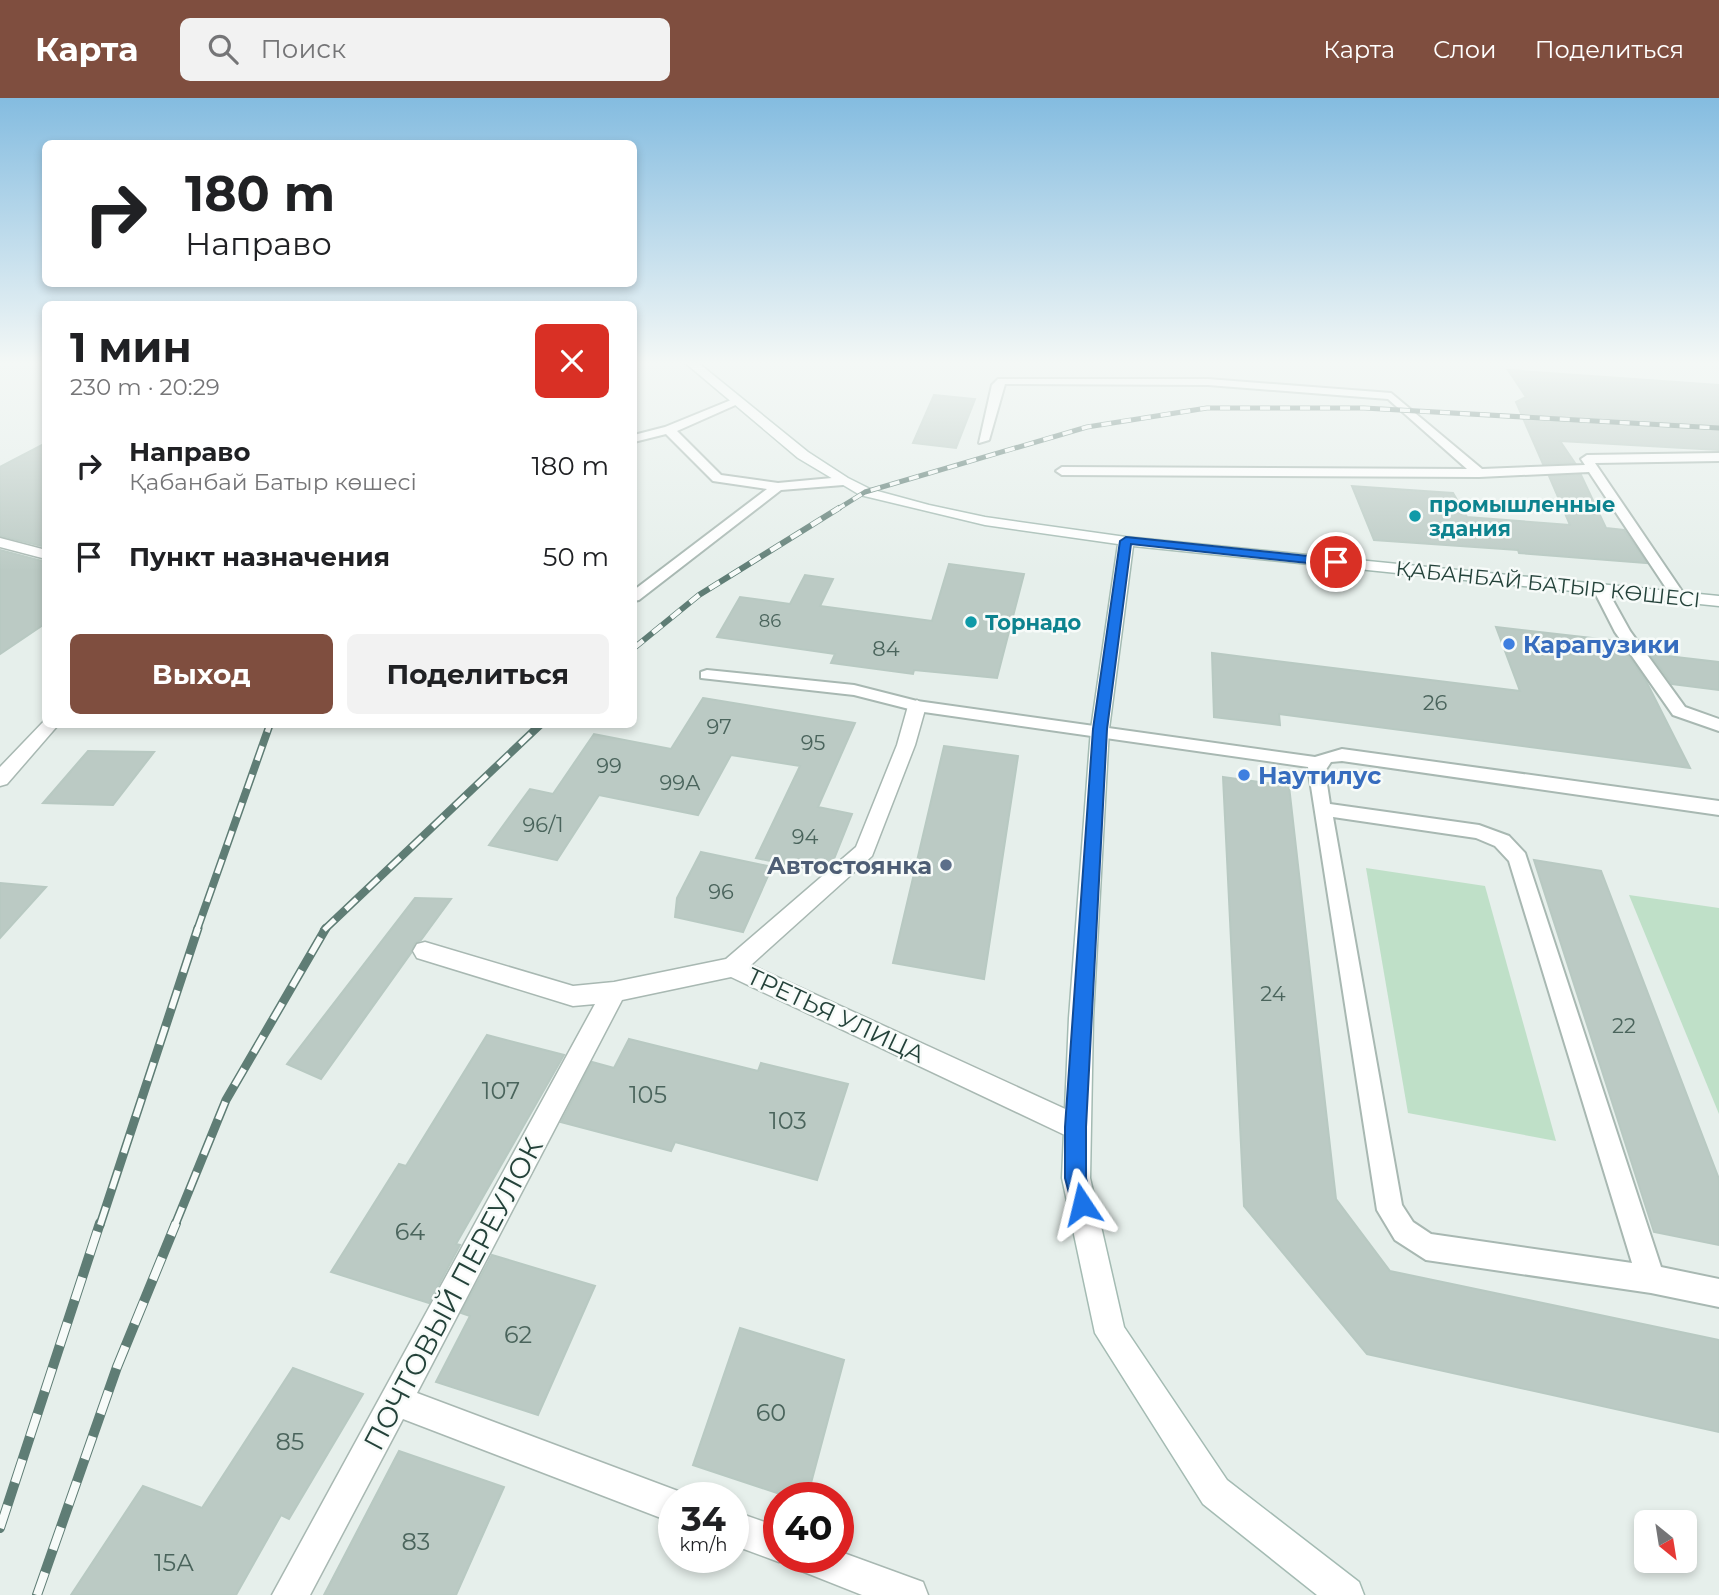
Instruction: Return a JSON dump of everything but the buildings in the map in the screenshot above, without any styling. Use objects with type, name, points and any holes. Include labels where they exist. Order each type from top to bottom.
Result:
[{"type":"street","name":"ҚАБАНБАЙ БАТЫР КӨШЕСІ","points":[[773,431],[803,455],[865,492],[985,521],[1126,541],[1719,601]]},
{"type":"street","points":[[1126,541],[1100,729],[1076,1127],[1076,1178],[1110,1334],[1215,1492],[1346,1595]]},
{"type":"street","points":[[0,542],[42,554]]},
{"type":"street","points":[[733,967],[864,851],[906,745],[917,706]]},
{"type":"street","points":[[0,779],[46,728]]},
{"type":"street","name":"ТРЕТЬЯ УЛИЦА","points":[[425,951],[573,996],[614,992],[733,967],[1076,1127]]},
{"type":"street","name":"ПОЧТОВЫЙ ПЕРЕУЛОК","points":[[290,1595],[397,1401],[614,992]]},
{"type":"street","points":[[397,1401],[658,1500]]},
{"type":"street","points":[[851,1573],[910,1595]]},
{"type":"lane","points":[[637,437],[665,431]]},
{"type":"lane","points":[[670,431],[717,478],[778,487],[843,481]]},
{"type":"lane","points":[[983,440],[985,431]]},
{"type":"lane","points":[[1431,431],[1479,473]]},
{"type":"lane","points":[[1679,597],[1587,459],[1719,457]]},
{"type":"lane","points":[[1062,471],[1479,473],[1594,468]]},
{"type":"lane","points":[[637,595],[778,487]]},
{"type":"lane","points":[[1600,589],[1623,632],[1679,711],[1715,725],[1719,741]]},
{"type":"lane","points":[[708,676],[854,690],[917,706],[1100,729],[1319,763]]},
{"type":"lane","points":[[1719,808],[1342,755],[1326,757],[1319,763],[1316,771],[1390,1210],[1404,1231],[1426,1247],[1651,1279],[1719,1293]]},
{"type":"lane","points":[[1322,809],[1479,832],[1502,841],[1518,858],[1651,1279]]},
{"type":"green space","points":[[1366,868],[1485,886],[1556,1141],[1408,1113]]},
{"type":"green space","points":[[1629,895],[1719,908],[1719,1114]]},
{"type":"railway","points":[[836,510],[865,492],[1074,431]]},
{"type":"railway","points":[[637,646],[699,595],[839,508]]},
{"type":"railway","points":[[197,930],[269,728]]},
{"type":"railway","points":[[326,928],[537,728]]},
{"type":"railway","points":[[100,1225],[198,928]]},
{"type":"railway","points":[[175,1225],[226,1100],[326,928]]},
{"type":"railway","points":[[0,1528],[100,1223]]},
{"type":"railway","points":[[37,1595],[117,1367],[176,1223]]},
{"type":"place","name":"промышленные здания","points":[[1415,516]]},
{"type":"place","name":"Торнадо","points":[[971,622]]},
{"type":"place","name":"Карапузики","points":[[1509,644]]},
{"type":"place","name":"Наутилус","points":[[1244,775]]},
{"type":"place","name":"Автостоянка","points":[[946,865]]},
{"type":"route","points":[[1082,1204],[1076,1178],[1076,1127],[1100,729],[1126,541],[1336,562]]}]
